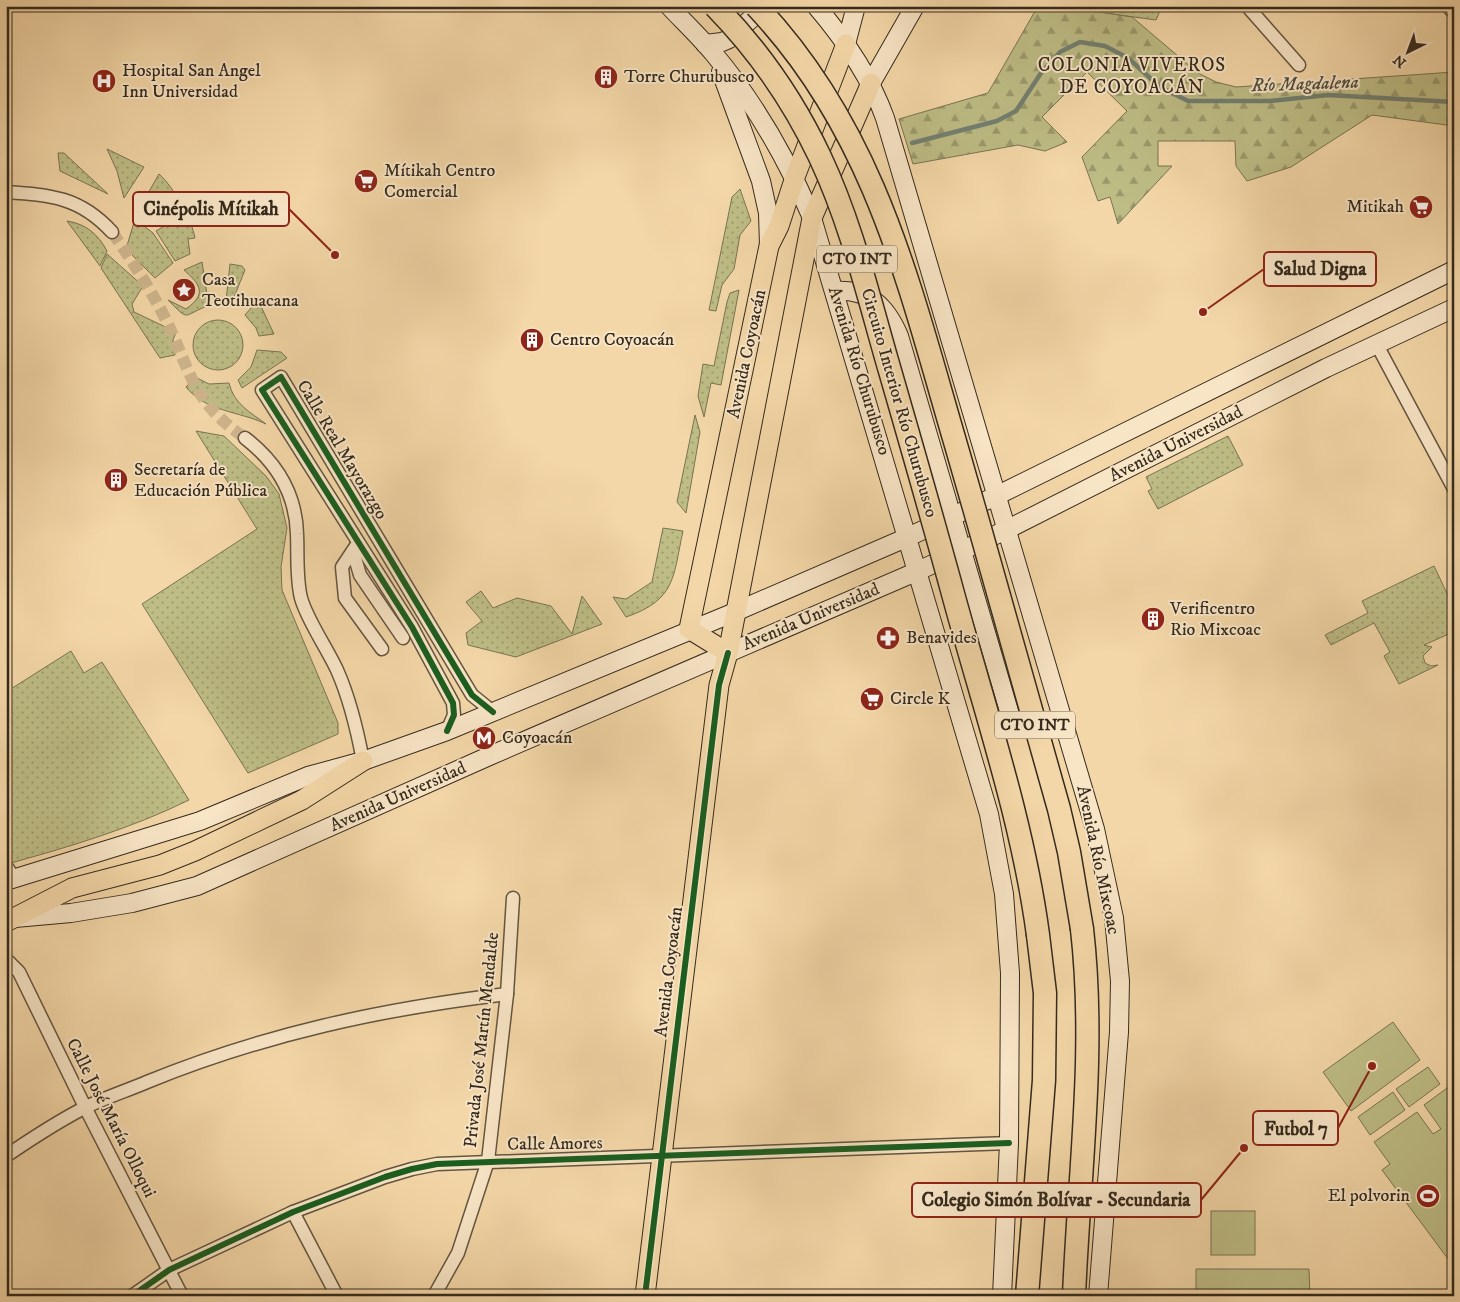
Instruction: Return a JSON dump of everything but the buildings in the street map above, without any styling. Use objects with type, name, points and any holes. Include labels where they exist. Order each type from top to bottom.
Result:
[{"type":"highway","name":"Circuito Interior Río Churubusco","points":[[715,6],[757,54],[783,91],[816,149],[834,189],[864,280],[1027,867],[1045,993],[1044,1080],[1027,1296]]},
{"type":"highway","name":"CTO INT","points":[[756,6],[794,50],[819,85],[868,173],[903,262],[1059,809],[1071,861],[1082,929],[1088,1014],[1087,1085],[1074,1296]]},
{"type":"main road","name":"Avenida Río Churubusco","points":[[669,6],[709,48],[777,145],[795,177],[812,218],[835,291],[918,571]]},
{"type":"main road","points":[[765,6],[729,39],[709,48],[761,181],[768,213],[769,246]]},
{"type":"main road","name":"CTO INT","points":[[816,6],[846,44],[871,82],[885,118],[996,496]]},
{"type":"main road","points":[[846,44],[856,6]]},
{"type":"main road","points":[[871,82],[914,6]]},
{"type":"main road","name":"Avenida Coyoacán","points":[[689,629],[769,246],[779,226],[795,177],[846,44]]},
{"type":"main road","name":"Avenida Coyoacán","points":[[645,1296],[719,685],[728,653],[812,218],[871,82]]},
{"type":"main road","name":"Avenida Universidad","points":[[9,875],[200,821],[308,776],[363,760],[447,731],[689,629],[735,612],[908,537],[996,496],[1454,270]]},
{"type":"main road","points":[[835,291],[853,290],[866,296],[884,311],[896,330],[1011,718]]},
{"type":"main road","name":"Avenida Universidad","points":[[8,920],[71,913],[132,902],[197,886],[487,757],[918,571],[1006,530],[1326,368],[1454,308]]},
{"type":"main road","name":"Avenida Río Mixcoac","points":[[996,496],[1095,829],[1114,918],[1120,981],[1119,1032],[1098,1296]]},
{"type":"main road","name":"CTO INT","points":[[918,571],[989,814],[1004,894],[1010,973],[1009,1143],[1002,1296]]},
{"type":"main road","points":[[689,629],[728,653]]},
{"type":"main road","points":[[973,754],[986,734],[1011,718],[1038,718],[1052,724],[1068,736]]},
{"type":"main road","points":[[8,920],[72,888],[160,865],[195,851],[302,800],[363,760]]},
{"type":"street","points":[[1247,6],[1299,65]]},
{"type":"street","points":[[6,192],[38,194],[67,200],[92,213],[112,232]]},
{"type":"street","points":[[1377,345],[1454,489]]},
{"type":"street","name":"Calle Real Mayorazgo","points":[[447,731],[454,715],[454,703],[412,627],[356,547],[262,390],[281,378],[475,699],[493,712]]},
{"type":"street","points":[[245,438],[266,456],[283,479],[289,492],[296,519],[297,561],[302,599],[338,670],[356,722],[363,760]]},
{"type":"street","points":[[356,547],[360,575],[402,638]]},
{"type":"street","points":[[356,547],[342,567],[345,598],[382,649]]},
{"type":"street","points":[[412,627],[425,619]]},
{"type":"street","name":"Privada José Martín Mendalde","points":[[434,1296],[458,1253],[488,1161],[507,994],[513,898]]},
{"type":"street","name":"Calle José María Olloqui","points":[[6,959],[19,972],[85,1107],[182,1296]]},
{"type":"street","points":[[6,1156],[85,1107],[184,1067],[299,1031],[423,1004],[507,994]]},
{"type":"street","name":"Calle Amores","points":[[132,1296],[169,1270],[293,1212],[348,1190],[412,1168],[437,1164],[488,1161],[662,1157],[1009,1143]]},
{"type":"street","points":[[293,1212],[337,1296]]},
{"type":"green space","points":[[1038,6],[1059,6],[1132,17],[1198,73],[1216,82],[1236,87],[1454,72],[1454,126],[1372,115],[1291,167],[1247,181],[1236,166],[1235,141],[1158,141],[1158,166],[1172,166],[1118,224],[1110,197],[1098,201],[1082,157],[1127,111],[1087,72],[1042,117],[1067,142],[1045,151],[1018,145],[913,164],[899,119],[988,93]]},
{"type":"green space","points":[[1092,6],[1151,6],[1160,11],[1156,20],[1089,11]]},
{"type":"green space","points":[[107,149],[144,167],[124,198],[117,171]]},
{"type":"green space","points":[[58,153],[64,153],[108,194],[60,171]]},
{"type":"green space","points":[[159,174],[181,204],[195,238],[188,239],[190,254],[175,261],[156,231],[168,224],[163,210],[151,196],[143,202]]},
{"type":"green space","points":[[740,189],[751,221],[740,235],[734,269],[722,285],[716,311],[709,310],[732,197]]},
{"type":"green space","points":[[135,219],[153,233],[173,263],[155,278],[126,249]]},
{"type":"green space","points":[[67,221],[86,227],[100,240],[107,251],[100,266]]},
{"type":"green space","points":[[107,254],[143,286],[132,304],[134,312],[176,332],[173,340],[175,355],[160,358],[101,268]]},
{"type":"green space","points":[[202,262],[208,301],[207,306],[186,315],[183,314],[168,300],[186,309],[193,304],[199,294],[198,285],[184,270]]},
{"type":"green space","points":[[230,264],[242,266],[245,270],[232,302],[226,301]]},
{"type":"green space","points":[[739,290],[721,385],[711,383],[704,417],[698,396],[703,364],[714,366],[727,302],[730,293]]},
{"type":"green space","points":[[258,300],[274,334],[259,336],[256,328],[245,315]]},
{"type":"green space","points":[[218,320],[227,322],[238,331],[243,345],[241,354],[232,365],[218,370],[209,368],[198,359],[193,345],[195,336],[204,325]]},
{"type":"green space","points":[[257,350],[281,352],[287,358],[242,388],[238,380],[251,367]]},
{"type":"green space","points":[[195,377],[209,384],[229,383],[239,402],[266,424],[203,402],[186,387]]},
{"type":"green space","points":[[695,415],[700,432],[686,513],[677,502]]},
{"type":"green space","points":[[196,431],[224,436],[266,476],[279,494],[287,528],[281,567],[282,590],[338,723],[338,734],[248,773],[142,604],[257,529]]},
{"type":"green space","points":[[1228,436],[1243,465],[1158,509],[1148,491],[1152,489],[1146,477]]},
{"type":"green space","points":[[663,528],[683,531],[670,585],[655,603],[626,617],[613,597],[626,599],[652,582]]},
{"type":"green space","points":[[1434,566],[1452,604],[1451,633],[1424,645],[1432,647],[1423,656],[1425,663],[1431,666],[1438,665],[1399,684],[1384,656],[1390,652],[1374,623],[1331,645],[1325,635],[1368,613],[1362,601]]},
{"type":"green space","points":[[481,591],[493,608],[517,598],[551,606],[572,634],[582,596],[602,624],[516,657],[468,645],[466,633],[482,621],[466,602]]},
{"type":"green space","points":[[71,651],[84,673],[102,662],[189,800],[101,836],[11,863],[6,856],[6,692]]},
{"type":"green space","points":[[1393,1022],[1420,1060],[1351,1111],[1323,1072]]},
{"type":"green space","points":[[1428,1067],[1440,1084],[1409,1107],[1396,1089]]},
{"type":"green space","name":"El polvorin","points":[[1454,1083],[1454,1267],[1382,1170],[1390,1164],[1374,1142],[1417,1112],[1433,1134],[1441,1129],[1424,1105]]},
{"type":"green space","points":[[1393,1092],[1405,1110],[1370,1135],[1358,1117]]},
{"type":"green space","points":[[1211,1211],[1255,1211],[1255,1255],[1211,1255]]},
{"type":"green space","points":[[1196,1269],[1309,1269],[1310,1296],[1196,1296]]},
{"type":"waterway","name":"Río Magdalena","points":[[912,143],[997,121],[1016,111],[1041,73],[1060,52],[1080,42],[1105,46],[1128,58],[1160,87],[1188,101],[1270,101],[1328,95],[1454,102]]},
{"type":"tunnel","points":[[112,232],[140,273],[158,305],[202,397],[227,424],[245,438]]},
{"type":"cycle path","points":[[447,731],[454,715],[453,703],[412,627],[262,390],[281,377],[472,695],[493,712]]},
{"type":"cycle path","points":[[645,1296],[719,685],[728,653]]},
{"type":"cycle path","points":[[132,1296],[169,1270],[293,1212],[385,1177],[437,1164],[1009,1143]]},
{"type":"place","name":"Torre Churubusco","points":[[606,77]]},
{"type":"place","name":"Hospital San Angel Inn Universidad","points":[[104,81]]},
{"type":"place","name":"Mítikah Centro Comercial","points":[[366,181]]},
{"type":"place","name":"Mitikah","points":[[1421,207]]},
{"type":"place","name":"Cinépolis Mítikah","points":[[335,255]]},
{"type":"place","name":"Casa Teotihuacana","points":[[184,290]]},
{"type":"place","name":"Salud Digna","points":[[1203,312]]},
{"type":"place","name":"Centro Coyoacán","points":[[532,340]]},
{"type":"place","name":"Secretaría de Educación Pública","points":[[116,480]]},
{"type":"place","name":"Verificentro Rio Mixcoac","points":[[1153,619]]},
{"type":"place","name":"Benavides","points":[[888,638]]},
{"type":"place","name":"Circle K","points":[[872,699]]},
{"type":"place","name":"Coyoacán","points":[[484,738]]},
{"type":"place","name":"Futbol 7","points":[[1372,1066]]},
{"type":"place","name":"Colegio Simón Bolívar - Secundaria","points":[[1244,1148]]},
{"type":"place","name":"El polvorin","points":[[1428,1196]]},
{"type":"district","name":"COLONIA VIVEROS DE COYOACÁN","points":[[1132,76]]}]
